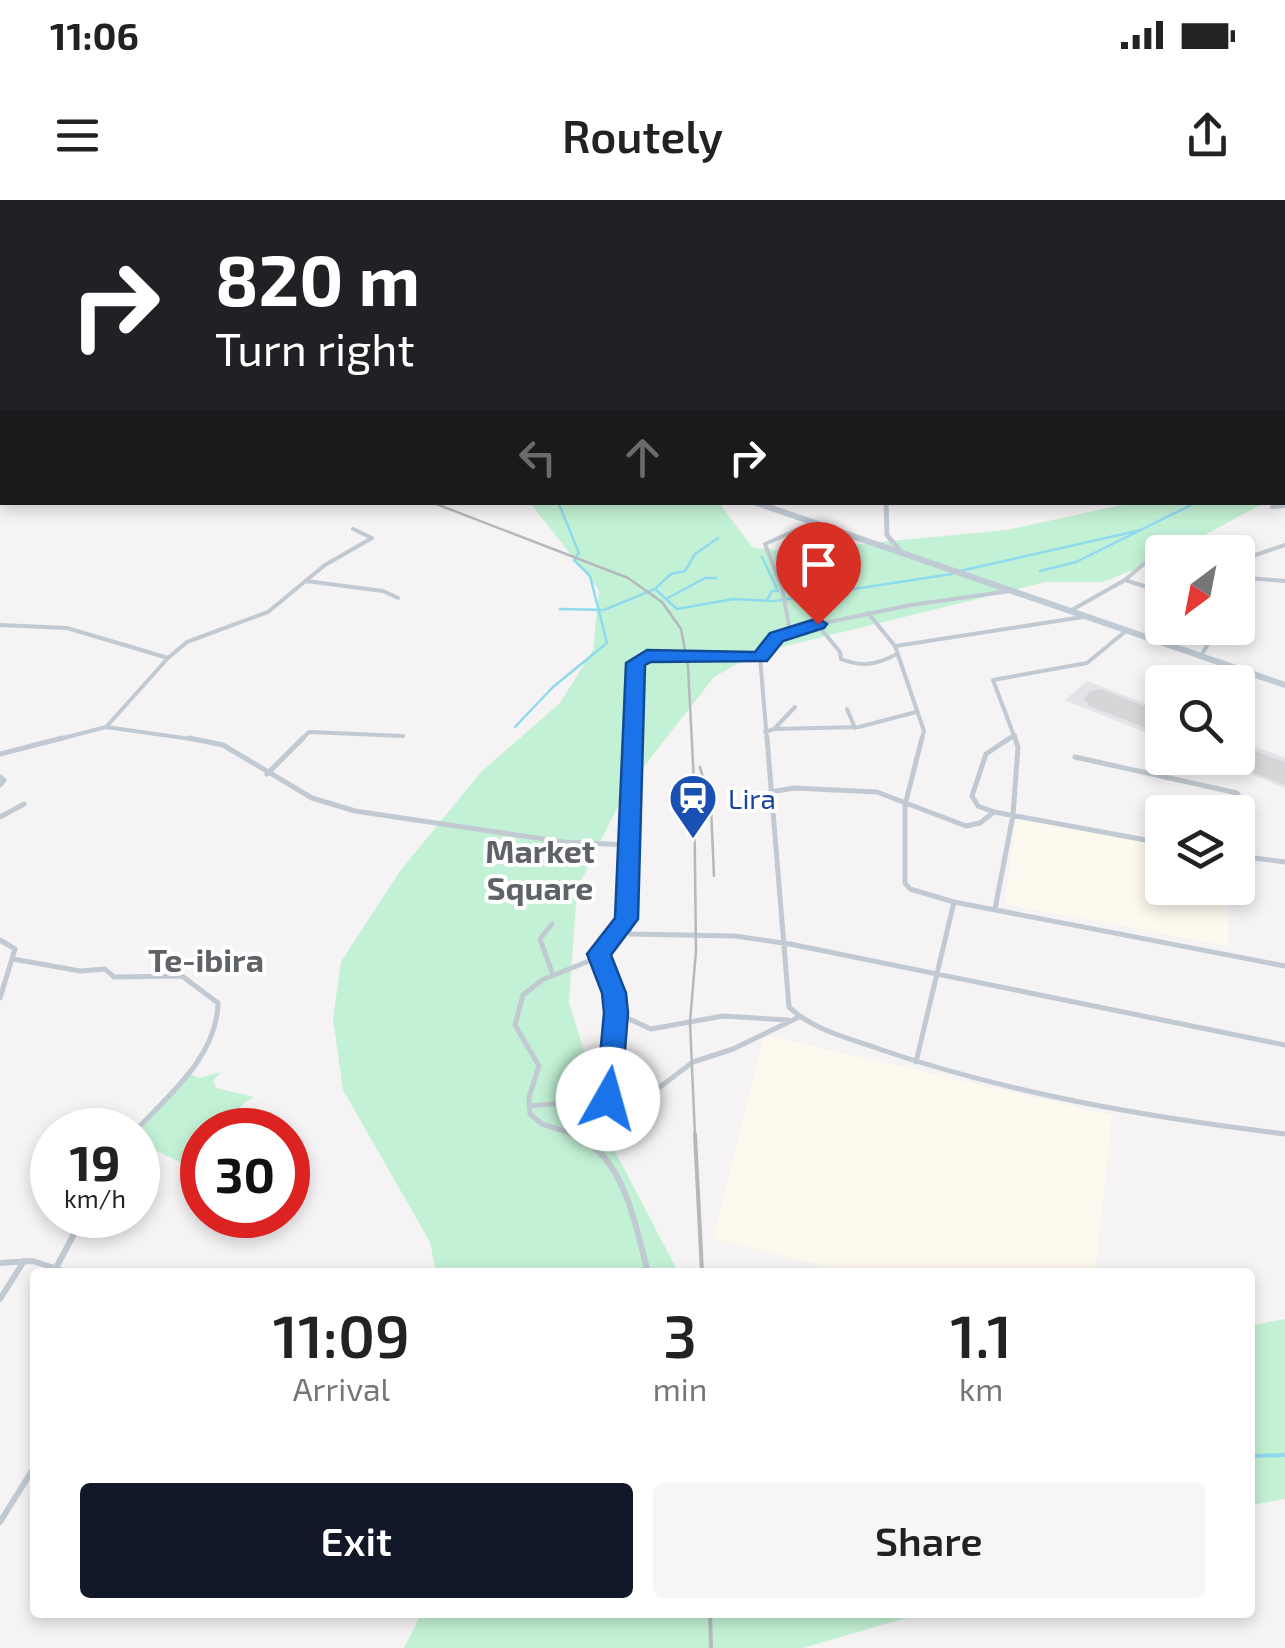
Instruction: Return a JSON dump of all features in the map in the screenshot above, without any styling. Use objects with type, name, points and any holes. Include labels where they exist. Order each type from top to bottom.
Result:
[{"type":"main road","points":[[763,505],[1285,685]]},
{"type":"main road","points":[[875,544],[886,535]]},
{"type":"street","points":[[886,505],[886,535],[902,553]]},
{"type":"street","points":[[1272,507],[1285,506]]},
{"type":"street","points":[[790,630],[782,588],[764,544],[814,522]]},
{"type":"street","points":[[106,727],[186,642],[268,612],[325,565],[372,538],[353,530]]},
{"type":"street","points":[[1255,556],[1285,545]]},
{"type":"street","points":[[1070,610],[1125,580],[1145,563]]},
{"type":"street","points":[[1255,578],[1285,581]]},
{"type":"street","points":[[1125,580],[1145,586]]},
{"type":"street","points":[[306,581],[388,592],[398,598]]},
{"type":"street","points":[[1013,591],[868,613],[790,630],[776,637],[760,657],[787,1003],[798,1016],[916,1062],[1119,1112],[1285,1134]]},
{"type":"street","points":[[868,613],[895,646],[924,736],[905,805],[904,883],[954,902],[1285,966]]},
{"type":"street","points":[[895,646],[1085,616]]},
{"type":"street","points":[[0,624],[67,628],[168,658]]},
{"type":"street","points":[[818,624],[840,652],[841,660],[854,666],[873,666],[895,654]]},
{"type":"street","points":[[995,909],[1013,815],[1018,747],[992,680],[1087,663],[1127,630]]},
{"type":"street","points":[[1201,656],[1207,645]]},
{"type":"street","points":[[760,657],[647,656],[635,663],[626,919],[634,935],[735,936],[1285,1045]]},
{"type":"street","points":[[774,729],[795,707]]},
{"type":"street","points":[[847,709],[855,728]]},
{"type":"street","points":[[764,732],[855,728],[916,712]]},
{"type":"street","points":[[0,754],[106,727],[217,743],[326,804],[355,811],[564,842],[629,844]]},
{"type":"street","points":[[267,774],[309,732],[332,738],[372,732],[404,736]]},
{"type":"street","points":[[1015,734],[986,754],[972,796],[978,806],[1145,840]]},
{"type":"street","points":[[1075,757],[1238,795]]},
{"type":"street","points":[[0,776],[4,780],[0,785]]},
{"type":"street","points":[[770,792],[787,788],[839,788],[877,792],[966,826],[980,823],[994,812]]},
{"type":"street","points":[[0,817],[24,804]]},
{"type":"street","points":[[1255,858],[1285,862]]},
{"type":"street","points":[[916,1062],[954,902]]},
{"type":"street","points":[[626,919],[599,954],[528,989],[515,1011],[514,1025],[539,1066],[528,1106],[536,1122],[582,1138],[601,1154],[630,1206],[647,1268]]},
{"type":"street","points":[[552,924],[541,942],[552,975]]},
{"type":"street","points":[[539,925],[543,934]]},
{"type":"street","points":[[0,940],[15,948],[0,998]]},
{"type":"street","points":[[599,954],[614,993],[616,1013],[608,1099]]},
{"type":"street","points":[[13,959],[80,971],[105,969],[114,977],[169,972],[198,982],[218,1003],[217,1026],[202,1056],[158,1108]]},
{"type":"street","points":[[616,1013],[651,1029],[723,1016],[789,1020]]},
{"type":"street","points":[[528,1106],[652,1093],[693,1062],[733,1049],[798,1016]]},
{"type":"street","points":[[529,1097],[537,1103]]},
{"type":"street","points":[[0,1262],[24,1261],[56,1268],[72,1238]]},
{"type":"street","points":[[0,1299],[24,1261]]},
{"type":"street","points":[[0,1522],[30,1474]]},
{"type":"shaded area","points":[[1087,681],[1145,703],[1145,732],[1065,700]]},
{"type":"shaded area","points":[[1255,747],[1285,758],[1285,788],[1252,775]]},
{"type":"shaded area","points":[[1016,818],[1145,843],[1145,905],[1228,905],[1228,946],[1005,904]]},
{"type":"shaded area","points":[[764,1035],[1112,1115],[1095,1268],[830,1268],[714,1238]]},
{"type":"green space","points":[[532,505],[721,505],[753,548],[785,551],[1007,530],[1122,505],[1260,505],[1205,535],[1145,535],[1145,565],[1102,582],[1046,582],[757,653],[714,677],[627,788],[577,889],[569,1003],[616,1153],[676,1268],[435,1268],[430,1242],[343,1090],[333,1019],[341,962],[400,871],[481,772],[560,703],[593,650],[599,590]]},
{"type":"green space","points":[[221,1072],[213,1081],[216,1088],[254,1097],[240,1108],[180,1108],[180,1162],[160,1153],[159,1108],[189,1074],[199,1078]]},
{"type":"green space","points":[[1285,1319],[1285,1499],[1255,1504],[1255,1325]]},
{"type":"green space","points":[[419,1618],[906,1618],[803,1648],[404,1648]]},
{"type":"waterway","points":[[559,505],[579,553],[574,560],[590,576],[599,610]]},
{"type":"waterway","points":[[1140,530],[1191,505]]},
{"type":"waterway","points":[[960,571],[1140,530]]},
{"type":"waterway","points":[[1040,571],[1076,562],[1140,530]]},
{"type":"waterway","points":[[656,588],[671,574],[685,571],[695,554],[718,538]]},
{"type":"waterway","points":[[762,557],[778,591],[772,591],[767,600]]},
{"type":"waterway","points":[[599,610],[655,589],[677,609],[733,599],[775,601],[952,574]]},
{"type":"waterway","points":[[668,598],[705,578],[716,578]]},
{"type":"waterway","points":[[560,609],[599,610]]},
{"type":"waterway","points":[[515,727],[553,687],[607,643],[599,610]]},
{"type":"waterway","points":[[1255,1456],[1285,1455]]},
{"type":"runway","points":[[1100,699],[1145,717]]},
{"type":"runway","points":[[1255,762],[1285,774]]},
{"type":"railway","points":[[439,505],[628,578],[662,602],[681,629],[688,666],[694,782],[696,951],[690,1022],[695,1136]]},
{"type":"railway","points":[[700,767],[711,808],[714,876]]},
{"type":"railway","points":[[695,1134],[702,1268]]},
{"type":"railway","points":[[710,1618],[711,1648]]},
{"type":"place","name":"Lira","points":[[693,840]]},
{"type":"district","name":"Market Square","points":[[540,868]]},
{"type":"district","name":"Te-ibira","points":[[206,959]]},
{"type":"route","points":[[608,1099],[616,1013],[614,993],[599,954],[626,919],[635,663],[647,656],[760,657],[776,637],[818,624]]}]
